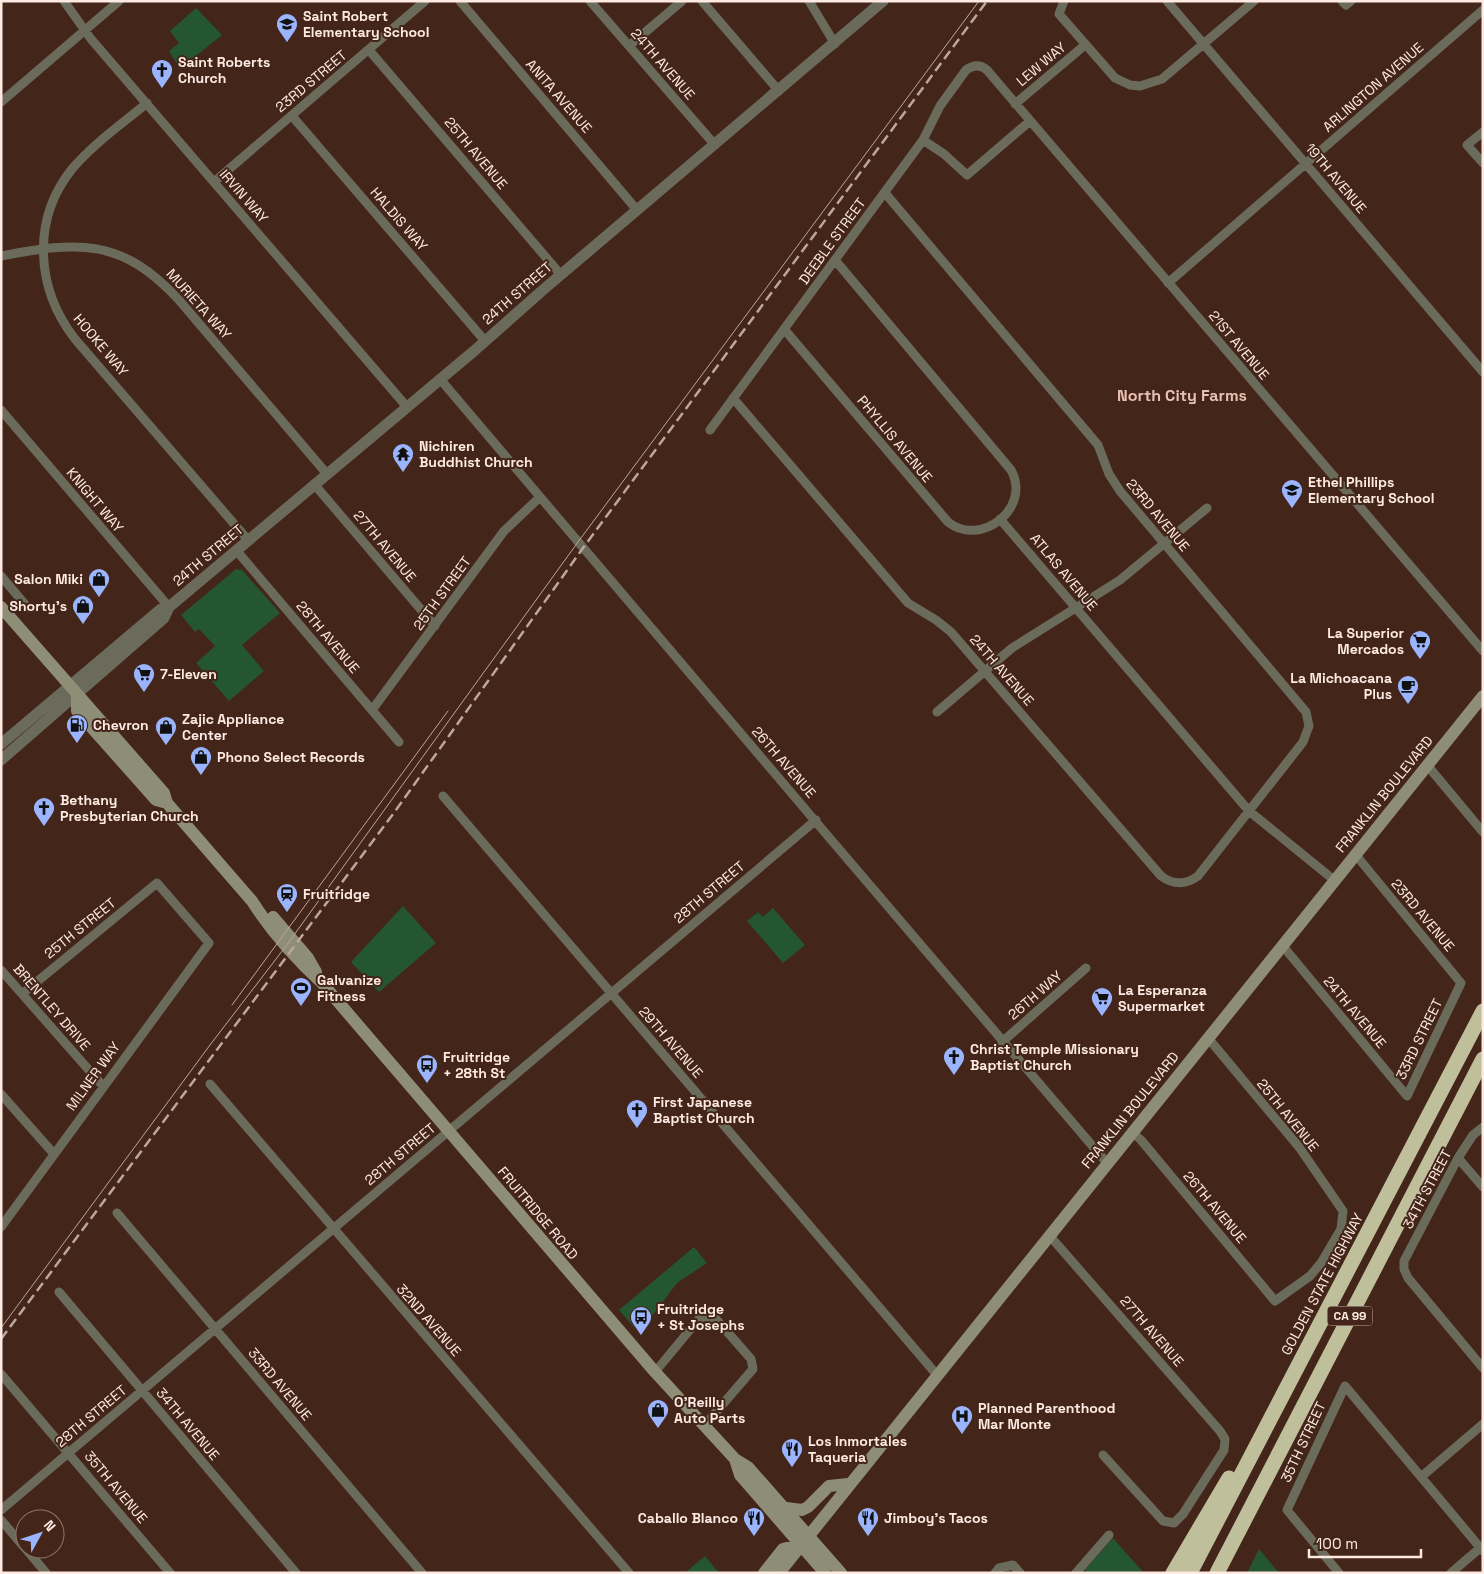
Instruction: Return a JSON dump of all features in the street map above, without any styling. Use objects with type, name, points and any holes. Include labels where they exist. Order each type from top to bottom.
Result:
[{"type":"highway","name":"GOLDEN STATE HIGHWAY","points":[[1190,1573],[1483,1011]]},
{"type":"highway","name":"CA 99","points":[[1217,1573],[1254,1505],[1483,1059]]},
{"type":"highway","points":[[1173,1573],[1228,1479],[1281,1400]]},
{"type":"highway","points":[[1225,1573],[1254,1505]]},
{"type":"main road","name":"FRUITRIDGE ROAD","points":[[1,607],[73,691],[77,710],[156,800],[167,803],[252,901],[302,965],[322,983],[655,1372],[735,1459],[748,1467],[786,1508],[823,1570]]},
{"type":"main road","name":"FRANKLIN BOULEVARD","points":[[779,1573],[848,1484],[1483,696]]},
{"type":"main road","name":"FRUITRIDGE ROAD","points":[[735,1459],[740,1475],[842,1573]]},
{"type":"main road","points":[[786,1508],[802,1510],[808,1507],[829,1486],[848,1484]]},
{"type":"main road","name":"FRANKLIN BOULEVARD","points":[[764,1573],[784,1549],[805,1539]]},
{"type":"main road","points":[[787,1573],[800,1562],[823,1570]]},
{"type":"street","name":"IRVIN WAY","points":[[64,1],[85,31],[407,407]]},
{"type":"street","points":[[1,102],[120,1]]},
{"type":"street","name":"23RD STREET","points":[[214,182],[425,1]]},
{"type":"street","name":"ANITA AVENUE","points":[[460,1],[637,210]]},
{"type":"street","name":"24TH AVENUE","points":[[590,1],[715,146]]},
{"type":"street","points":[[629,46],[682,1]]},
{"type":"street","points":[[702,1],[779,91]]},
{"type":"street","points":[[809,1],[835,44]]},
{"type":"street","name":"24TH STREET","points":[[1,744],[73,691],[164,618],[169,607],[715,146],[883,1]]},
{"type":"street","points":[[1064,1],[1059,14],[1085,45],[1115,78],[1130,85],[1140,86],[1162,79],[1254,1]]},
{"type":"street","name":"19TH AVENUE","points":[[1167,1],[1483,372]]},
{"type":"street","name":"ARLINGTON AVENUE","points":[[1168,283],[1483,10]]},
{"type":"street","name":"LEW WAY","points":[[1015,104],[1085,45]]},
{"type":"street","name":"25TH AVENUE","points":[[369,50],[561,275]]},
{"type":"street","name":"21ST AVENUE","points":[[971,66],[985,68],[1483,650]]},
{"type":"street","name":"DEEBLE STREET","points":[[710,430],[885,193],[923,140],[940,106],[971,66]]},
{"type":"street","name":"HOOKE WAY","points":[[146,103],[72,169],[63,182],[50,210],[43,248],[48,287],[59,315],[67,328],[248,540]]},
{"type":"street","name":"HALDIS WAY","points":[[292,116],[485,341]]},
{"type":"street","points":[[923,140],[949,158],[967,175],[1030,121]]},
{"type":"street","points":[[1483,132],[1467,145],[1483,164]]},
{"type":"street","name":"23RD AVENUE","points":[[885,193],[1098,445],[1114,484],[1306,712],[1308,726],[1303,742],[1249,811]]},
{"type":"street","name":"MURIETA WAY","points":[[1,256],[43,248],[72,246],[106,251],[123,257],[153,274],[180,300],[327,474]]},
{"type":"street","points":[[835,260],[1011,470],[1016,485],[1016,494],[1010,509],[1000,519]]},
{"type":"street","name":"PHYLLIS AVENUE","points":[[784,328],[948,522],[960,530],[974,532],[986,529],[1000,519]]},
{"type":"street","name":"26TH AVENUE","points":[[440,379],[816,820],[1002,1042],[1107,1162]]},
{"type":"street","name":"24TH AVENUE","points":[[733,398],[908,603],[945,626],[1161,876],[1168,881],[1186,882],[1198,876],[1249,811]]},
{"type":"street","name":"KNIGHT WAY","points":[[1,410],[169,607]]},
{"type":"street","name":"27TH AVENUE","points":[[314,484],[435,626]]},
{"type":"street","name":"25TH STREET","points":[[372,710],[504,531],[540,497]]},
{"type":"street","points":[[937,712],[984,671],[1030,636],[1120,580],[1207,508]]},
{"type":"street","name":"ATLAS AVENUE","points":[[1000,519],[1249,811],[1334,880]]},
{"type":"street","name":"28TH AVENUE","points":[[236,550],[399,742]]},
{"type":"street","points":[[1,576],[28,608]]},
{"type":"street","name":"24TH STREET","points":[[1,760],[73,691]]},
{"type":"street","points":[[1427,765],[1482,830]]},
{"type":"street","name":"29TH AVENUE","points":[[443,796],[937,1375]]},
{"type":"street","name":"28TH STREET","points":[[1,1510],[816,820]]},
{"type":"street","name":"23RD AVENUE","points":[[1355,854],[1461,983],[1456,995]]},
{"type":"street","name":"25TH STREET","points":[[22,994],[156,883],[209,943]]},
{"type":"street","name":"MILNER WAY","points":[[1,1227],[209,943]]},
{"type":"street","name":"24TH AVENUE","points":[[1282,945],[1407,1096]]},
{"type":"street","name":"26TH WAY","points":[[1002,1042],[1086,968]]},
{"type":"street","name":"BRENTLEY DRIVE","points":[[1,970],[103,1086]]},
{"type":"street","name":"33RD STREET","points":[[1407,1096],[1456,995]]},
{"type":"street","name":"25TH AVENUE","points":[[1208,1038],[1299,1147],[1343,1211],[1340,1229],[1321,1263],[1304,1281],[1276,1301]]},
{"type":"street","name":"32ND AVENUE","points":[[210,1084],[628,1573]]},
{"type":"street","points":[[1,1094],[54,1154]]},
{"type":"street","name":"34TH STREET","points":[[1483,1127],[1473,1135],[1458,1158],[1404,1261],[1404,1269],[1408,1278],[1483,1368]]},
{"type":"street","name":"26TH AVENUE","points":[[1132,1132],[1276,1301]]},
{"type":"street","points":[[1458,1158],[1483,1187]]},
{"type":"street","name":"33RD AVENUE","points":[[117,1213],[422,1573]]},
{"type":"street","name":"27TH AVENUE","points":[[1049,1235],[1225,1439],[1224,1450],[1183,1514],[1174,1523],[1163,1521],[1103,1455]]},
{"type":"street","name":"34TH AVENUE","points":[[59,1292],[296,1573]]},
{"type":"street","points":[[655,1372],[698,1320],[705,1316],[716,1319],[751,1359],[753,1369],[704,1426]]},
{"type":"street","name":"35TH AVENUE","points":[[1,1374],[170,1573]]},
{"type":"street","name":"35TH STREET","points":[[1340,1573],[1287,1510],[1345,1386],[1421,1477]]},
{"type":"street","points":[[1451,1573],[1482,1550],[1421,1477],[1483,1424]]},
{"type":"street","points":[[1,1520],[15,1537]]},
{"type":"street","points":[[1076,1573],[1109,1535]]},
{"type":"street","points":[[34,1559],[46,1573]]},
{"type":"street","points":[[995,1573],[999,1568],[1014,1565],[1020,1573]]},
{"type":"green space","points":[[196,8],[222,35],[180,69],[169,51],[179,43],[170,31]]},
{"type":"green space","points":[[236,569],[242,570],[280,613],[242,645],[264,671],[229,701],[196,663],[215,646],[199,629],[195,632],[181,615]]},
{"type":"green space","points":[[403,906],[436,943],[379,992],[351,962]]},
{"type":"green space","points":[[773,908],[805,945],[783,963],[747,921],[758,912],[763,917]]},
{"type":"green space","points":[[694,1247],[707,1263],[677,1283],[639,1333],[619,1310]]},
{"type":"green space","points":[[1113,1538],[1142,1571],[1141,1573],[1088,1573],[1085,1570]]},
{"type":"green space","points":[[1259,1549],[1279,1573],[1247,1573]]},
{"type":"green space","points":[[705,1556],[719,1573],[685,1573]]},
{"type":"tram line","points":[[1,1328],[210,1045],[286,946],[578,542],[979,1]]},
{"type":"tram line","points":[[232,1005],[448,711]]},
{"type":"railway","points":[[1,1339],[396,810],[583,548],[987,1]]},
{"type":"place","name":"Saint Robert Elementary School","points":[[287,43]]},
{"type":"place","name":"Saint Roberts Church","points":[[162,89]]},
{"type":"place","name":"Nichiren Buddhist Church","points":[[403,473]]},
{"type":"place","name":"Ethel Phillips Elementary School","points":[[1292,509]]},
{"type":"place","name":"Salon Miki","points":[[99,598]]},
{"type":"place","name":"Shorty’s","points":[[83,625]]},
{"type":"place","name":"La Superior Mercados","points":[[1420,660]]},
{"type":"place","name":"7-Eleven","points":[[144,693]]},
{"type":"place","name":"La Michoacana Plus","points":[[1408,705]]},
{"type":"place","name":"Chevron","points":[[77,744]]},
{"type":"place","name":"Zajic Appliance Center","points":[[166,746]]},
{"type":"place","name":"Phono Select Records","points":[[201,776]]},
{"type":"place","name":"Bethany Presbyterian Church","points":[[44,827]]},
{"type":"place","name":"Fruitridge","points":[[287,913]]},
{"type":"place","name":"Galvanize Fitness","points":[[301,1007]]},
{"type":"place","name":"La Esperanza Supermarket","points":[[1102,1017]]},
{"type":"place","name":"Christ Temple Missionary Baptist Church","points":[[954,1076]]},
{"type":"place","name":"Fruitridge + 28th St","points":[[427,1084]]},
{"type":"place","name":"First Japanese Baptist Church","points":[[637,1129]]},
{"type":"place","name":"Fruitridge + St Josephs","points":[[641,1336]]},
{"type":"place","name":"O'Reilly Auto Parts","points":[[658,1429]]},
{"type":"place","name":"Planned Parenthood Mar Monte","points":[[962,1435]]},
{"type":"place","name":"Los Inmortales Taqueria","points":[[792,1468]]},
{"type":"place","name":"Caballo Blanco","points":[[754,1537]]},
{"type":"place","name":"Jimboy's Tacos","points":[[868,1537]]},
{"type":"district","name":"North City Farms","points":[[1182,395]]}]
